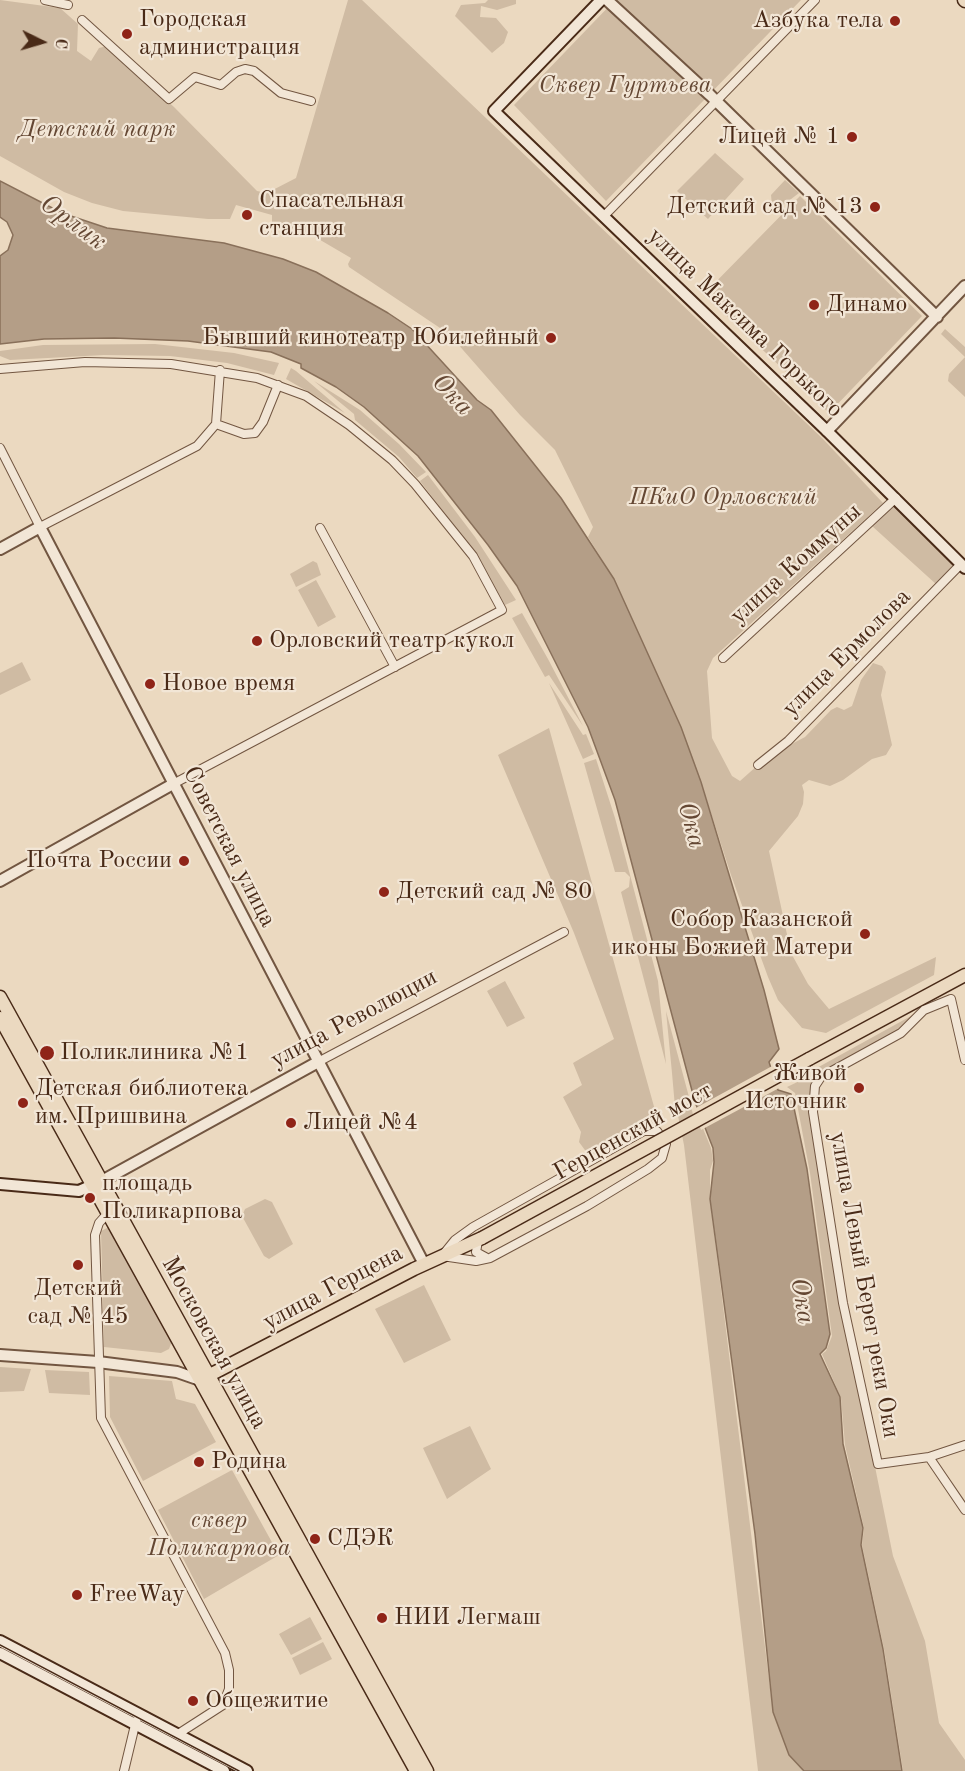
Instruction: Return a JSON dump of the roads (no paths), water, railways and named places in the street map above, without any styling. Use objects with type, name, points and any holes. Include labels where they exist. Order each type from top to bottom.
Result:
[{"type":"main road","name":"Герценский мост","points":[[480,1239],[965,975]]},
{"type":"main road","name":"Московская улица","points":[[0,998],[97,1183],[427,1771]]},
{"type":"main road","name":"Московская улица","points":[[0,1018],[97,1183],[107,1214],[205,1378],[416,1771]]},
{"type":"main road","name":"улица Герцена","points":[[205,1378],[424,1264],[480,1239]]},
{"type":"street","points":[[45,0],[68,5]]},
{"type":"street","name":"улица Максима Горького","points":[[601,0],[494,111],[828,431],[963,566]]},
{"type":"street","points":[[607,0],[716,101],[937,317]]},
{"type":"street","points":[[604,216],[815,0]]},
{"type":"street","points":[[82,20],[169,99],[195,77],[221,85],[239,70],[245,69],[254,71],[281,93],[311,101]]},
{"type":"street","points":[[828,431],[965,286]]},
{"type":"street","points":[[0,369],[104,362],[171,364],[220,370],[278,385],[315,400],[392,460],[440,513],[473,556],[502,610],[173,784],[0,881]]},
{"type":"street","points":[[0,549],[197,446],[216,424],[220,370]]},
{"type":"street","points":[[216,424],[244,434],[255,433],[263,422],[278,385]]},
{"type":"street","name":"Советская улица","points":[[0,448],[424,1264]]},
{"type":"street","name":"улица Коммуны","points":[[723,658],[896,498]]},
{"type":"street","points":[[320,528],[395,667]]},
{"type":"street","name":"улица Ермолова","points":[[758,765],[796,733],[963,566]]},
{"type":"street","name":"улица Революции","points":[[97,1183],[318,1062],[564,932]]},
{"type":"street","name":"улица Левый Берег реки Оки","points":[[929,1457],[878,1464],[843,1303],[813,1112],[815,1086],[821,1077],[901,1032],[924,1010],[951,999],[965,1059]]},
{"type":"street","points":[[644,1131],[657,1131],[665,1139],[666,1153],[648,1169],[587,1206],[488,1258],[465,1260],[442,1256],[455,1240],[644,1131]]},
{"type":"street","points":[[0,1184],[79,1191],[97,1183]]},
{"type":"street","points":[[107,1214],[96,1229],[101,1418],[225,1653],[229,1670],[229,1689],[223,1705],[178,1734]]},
{"type":"street","points":[[480,1239],[476,1252],[488,1258]]},
{"type":"street","points":[[0,1355],[98,1362],[205,1378]]},
{"type":"street","points":[[965,1445],[929,1457],[965,1510]]},
{"type":"street","points":[[0,1641],[224,1771]]},
{"type":"street","points":[[0,1653],[137,1719],[178,1734],[247,1771]]},
{"type":"street","points":[[124,1771],[137,1719]]},
{"type":"water","points":[[0,181],[62,213],[107,228],[224,243],[283,259],[316,272],[388,313],[412,329],[477,400],[491,410],[561,498],[614,579],[681,727],[701,782],[764,990],[779,1049],[769,1062],[778,1090],[791,1094],[807,1169],[830,1334],[826,1348],[820,1354],[840,1397],[843,1444],[863,1528],[861,1545],[883,1649],[902,1771],[804,1771],[789,1755],[773,1712],[755,1534],[710,1199],[714,1162],[713,1148],[695,1102],[615,800],[588,727],[517,586],[418,456],[364,407],[336,387],[301,368],[301,364],[271,352],[188,341],[114,338],[44,339],[0,344],[0,256],[8,250],[13,235],[7,222],[0,217]]},
{"type":"tram line","points":[[0,1645],[239,1771]]},
{"type":"place","name":"Азбука тела","points":[[895,21]]},
{"type":"place","name":"Городская администрация","points":[[127,34]]},
{"type":"place","name":"Лицей № 1","points":[[852,137]]},
{"type":"place","name":"Детский сад № 13","points":[[875,207]]},
{"type":"place","name":"Спасательная станция","points":[[247,215]]},
{"type":"place","name":"Динамо","points":[[814,305]]},
{"type":"place","name":"Бывший кинотеатр Юбилейный","points":[[551,338]]},
{"type":"place","name":"Орловский театр кукол","points":[[257,641]]},
{"type":"place","name":"Новое время","points":[[150,684]]},
{"type":"place","name":"Почта России","points":[[184,861]]},
{"type":"place","name":"Детский сад № 80","points":[[384,892]]},
{"type":"place","name":"Собор Казанской иконы Божией Матери","points":[[865,934]]},
{"type":"place","name":"Поликлиника №1","points":[[47,1053]]},
{"type":"place","name":"Живой Источник","points":[[859,1088]]},
{"type":"place","name":"Детская библиотека им. Пришвина","points":[[23,1103]]},
{"type":"place","name":"Лицей №4","points":[[291,1123]]},
{"type":"place","name":"площадь Поликарпова","points":[[90,1198]]},
{"type":"place","name":"Детский сад № 45","points":[[78,1265]]},
{"type":"place","name":"Родина","points":[[199,1462]]},
{"type":"place","name":"СДЭК","points":[[315,1539]]},
{"type":"place","name":"FreeWay","points":[[77,1595]]},
{"type":"place","name":"НИИ Легмаш","points":[[382,1618]]},
{"type":"place","name":"Общежитие","points":[[193,1701]]},
{"type":"park label","name":"Сквер Гуртьева","points":[[625,86]]},
{"type":"park label","name":"Детский парк","points":[[97,130]]},
{"type":"park label","name":"ПКиО Орловский","points":[[723,498]]},
{"type":"park label","name":"сквер Поликарпова","points":[[219,1535]]},
{"type":"water label","name":"Орлик","points":[[73,223]]},
{"type":"water label","name":"Ока","points":[[452,395]]},
{"type":"water label","name":"Ока","points":[[691,825]]},
{"type":"water label","name":"Ока","points":[[802,1301]]}]
